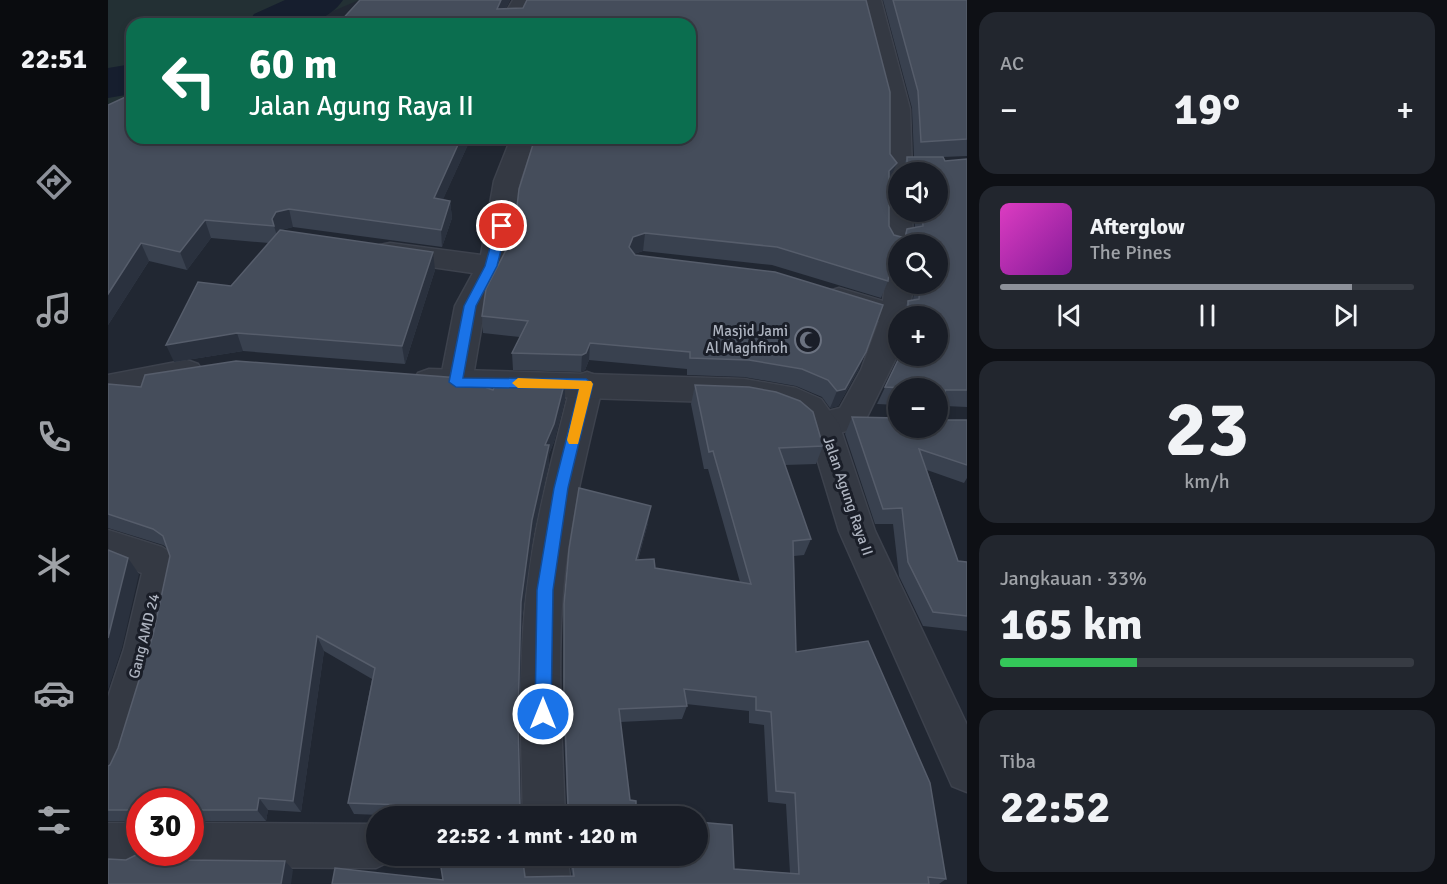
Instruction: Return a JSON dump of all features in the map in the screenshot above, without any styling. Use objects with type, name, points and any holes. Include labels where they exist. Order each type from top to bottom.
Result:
[{"type":"street","points":[[514,18],[524,0]]},
{"type":"street","points":[[870,0],[898,109],[904,162]]},
{"type":"street","points":[[456,382],[470,306],[491,266],[503,220],[507,181],[521,144]]},
{"type":"street","points":[[363,248],[491,266]]},
{"type":"street","points":[[810,288],[888,313]]},
{"type":"street","points":[[837,421],[878,371],[888,336]]},
{"type":"street","points":[[110,392],[213,368]]},
{"type":"street","name":"Jalan Agung Raya II","points":[[401,379],[744,391],[780,395],[796,400],[837,421],[857,531],[956,721],[967,771]]},
{"type":"street","points":[[544,806],[543,625],[545,590],[561,488],[586,384]]},
{"type":"street","points":[[837,421],[887,419]]},
{"type":"street","name":"Gang AMD 24","points":[[108,545],[149,558],[158,564],[160,572],[143,649],[108,760]]},
{"type":"street","points":[[108,845],[126,845]]},
{"type":"street","points":[[204,845],[366,846]]},
{"type":"street","points":[[547,866],[549,884]]},
{"type":"shaded area","points":[[108,0],[359,0],[317,18],[126,18],[126,100],[108,108]]},
{"type":"building","points":[[360,0],[501,0],[497,9],[523,8],[527,0],[866,0],[890,92],[890,154],[896,162],[888,162],[888,222],[893,234],[888,234],[888,281],[777,247],[645,233],[633,237],[629,247],[635,255],[775,272],[883,305],[866,352],[845,389],[837,391],[828,380],[802,369],[749,360],[690,358],[690,352],[590,343],[586,353],[582,355],[512,353],[528,321],[482,316],[486,289],[506,250],[515,224],[519,189],[533,144],[696,144],[696,18],[344,18]]},
{"type":"building","points":[[893,0],[967,0],[967,139],[921,142],[918,91]]},
{"type":"building","points":[[126,97],[126,144],[458,144],[434,198],[450,201],[441,230],[289,209],[276,212],[272,219],[274,226],[205,220],[180,252],[141,243],[108,294],[108,105]]},
{"type":"building","points":[[907,157],[943,157],[945,161],[967,159],[967,390],[948,390],[948,378],[889,378],[895,366],[948,366],[948,306],[908,306],[908,301],[919,299],[919,294],[948,294],[948,234],[906,234],[907,229],[923,226],[923,222],[948,222],[948,162],[907,162]]},
{"type":"building","points":[[280,230],[433,252],[402,346],[237,333],[166,345],[198,282],[231,286]]},
{"type":"building","points":[[236,361],[460,378],[493,390],[498,379],[565,381],[554,424],[545,445],[549,445],[532,520],[521,602],[518,717],[522,806],[348,803],[375,668],[317,636],[293,801],[259,798],[257,810],[204,810],[204,788],[126,788],[126,810],[108,810],[108,766],[118,748],[153,635],[170,556],[163,536],[153,529],[108,514],[108,384],[141,387],[145,375]]},
{"type":"building","points":[[695,385],[749,387],[776,392],[800,401],[813,412],[823,446],[779,448],[811,539],[793,541],[796,652],[868,641],[930,783],[946,879],[928,877],[929,884],[332,884],[335,868],[443,880],[441,866],[524,866],[525,877],[574,876],[573,866],[708,866],[708,823],[732,825],[734,869],[799,874],[795,793],[776,791],[771,712],[756,710],[756,697],[684,689],[687,706],[619,709],[630,800],[636,801],[636,806],[567,806],[564,604],[569,549],[579,488],[651,506],[636,560],[654,559],[655,568],[751,584],[713,451],[709,452]]},
{"type":"building","points":[[852,417],[888,418],[888,438],[948,438],[948,420],[967,420],[967,465],[919,449],[958,561],[967,562],[967,616],[933,612],[908,562],[902,508],[883,509]]},
{"type":"building","points":[[108,550],[128,558],[108,638]]},
{"type":"building","points":[[108,859],[126,860],[126,866],[204,866],[204,860],[285,861],[281,884],[108,884]]},
{"type":"waterway","points":[[283,18],[321,0]]},
{"type":"waterway","points":[[108,83],[126,80]]},
{"type":"slow traffic","points":[[518,383],[586,384],[574,440]]},
{"type":"place","name":"Masjid Jami Al Maghfiroh","points":[[808,340]]},
{"type":"route","points":[[502,226],[491,266],[470,306],[456,382],[586,384],[561,488],[545,590],[543,714]]}]
